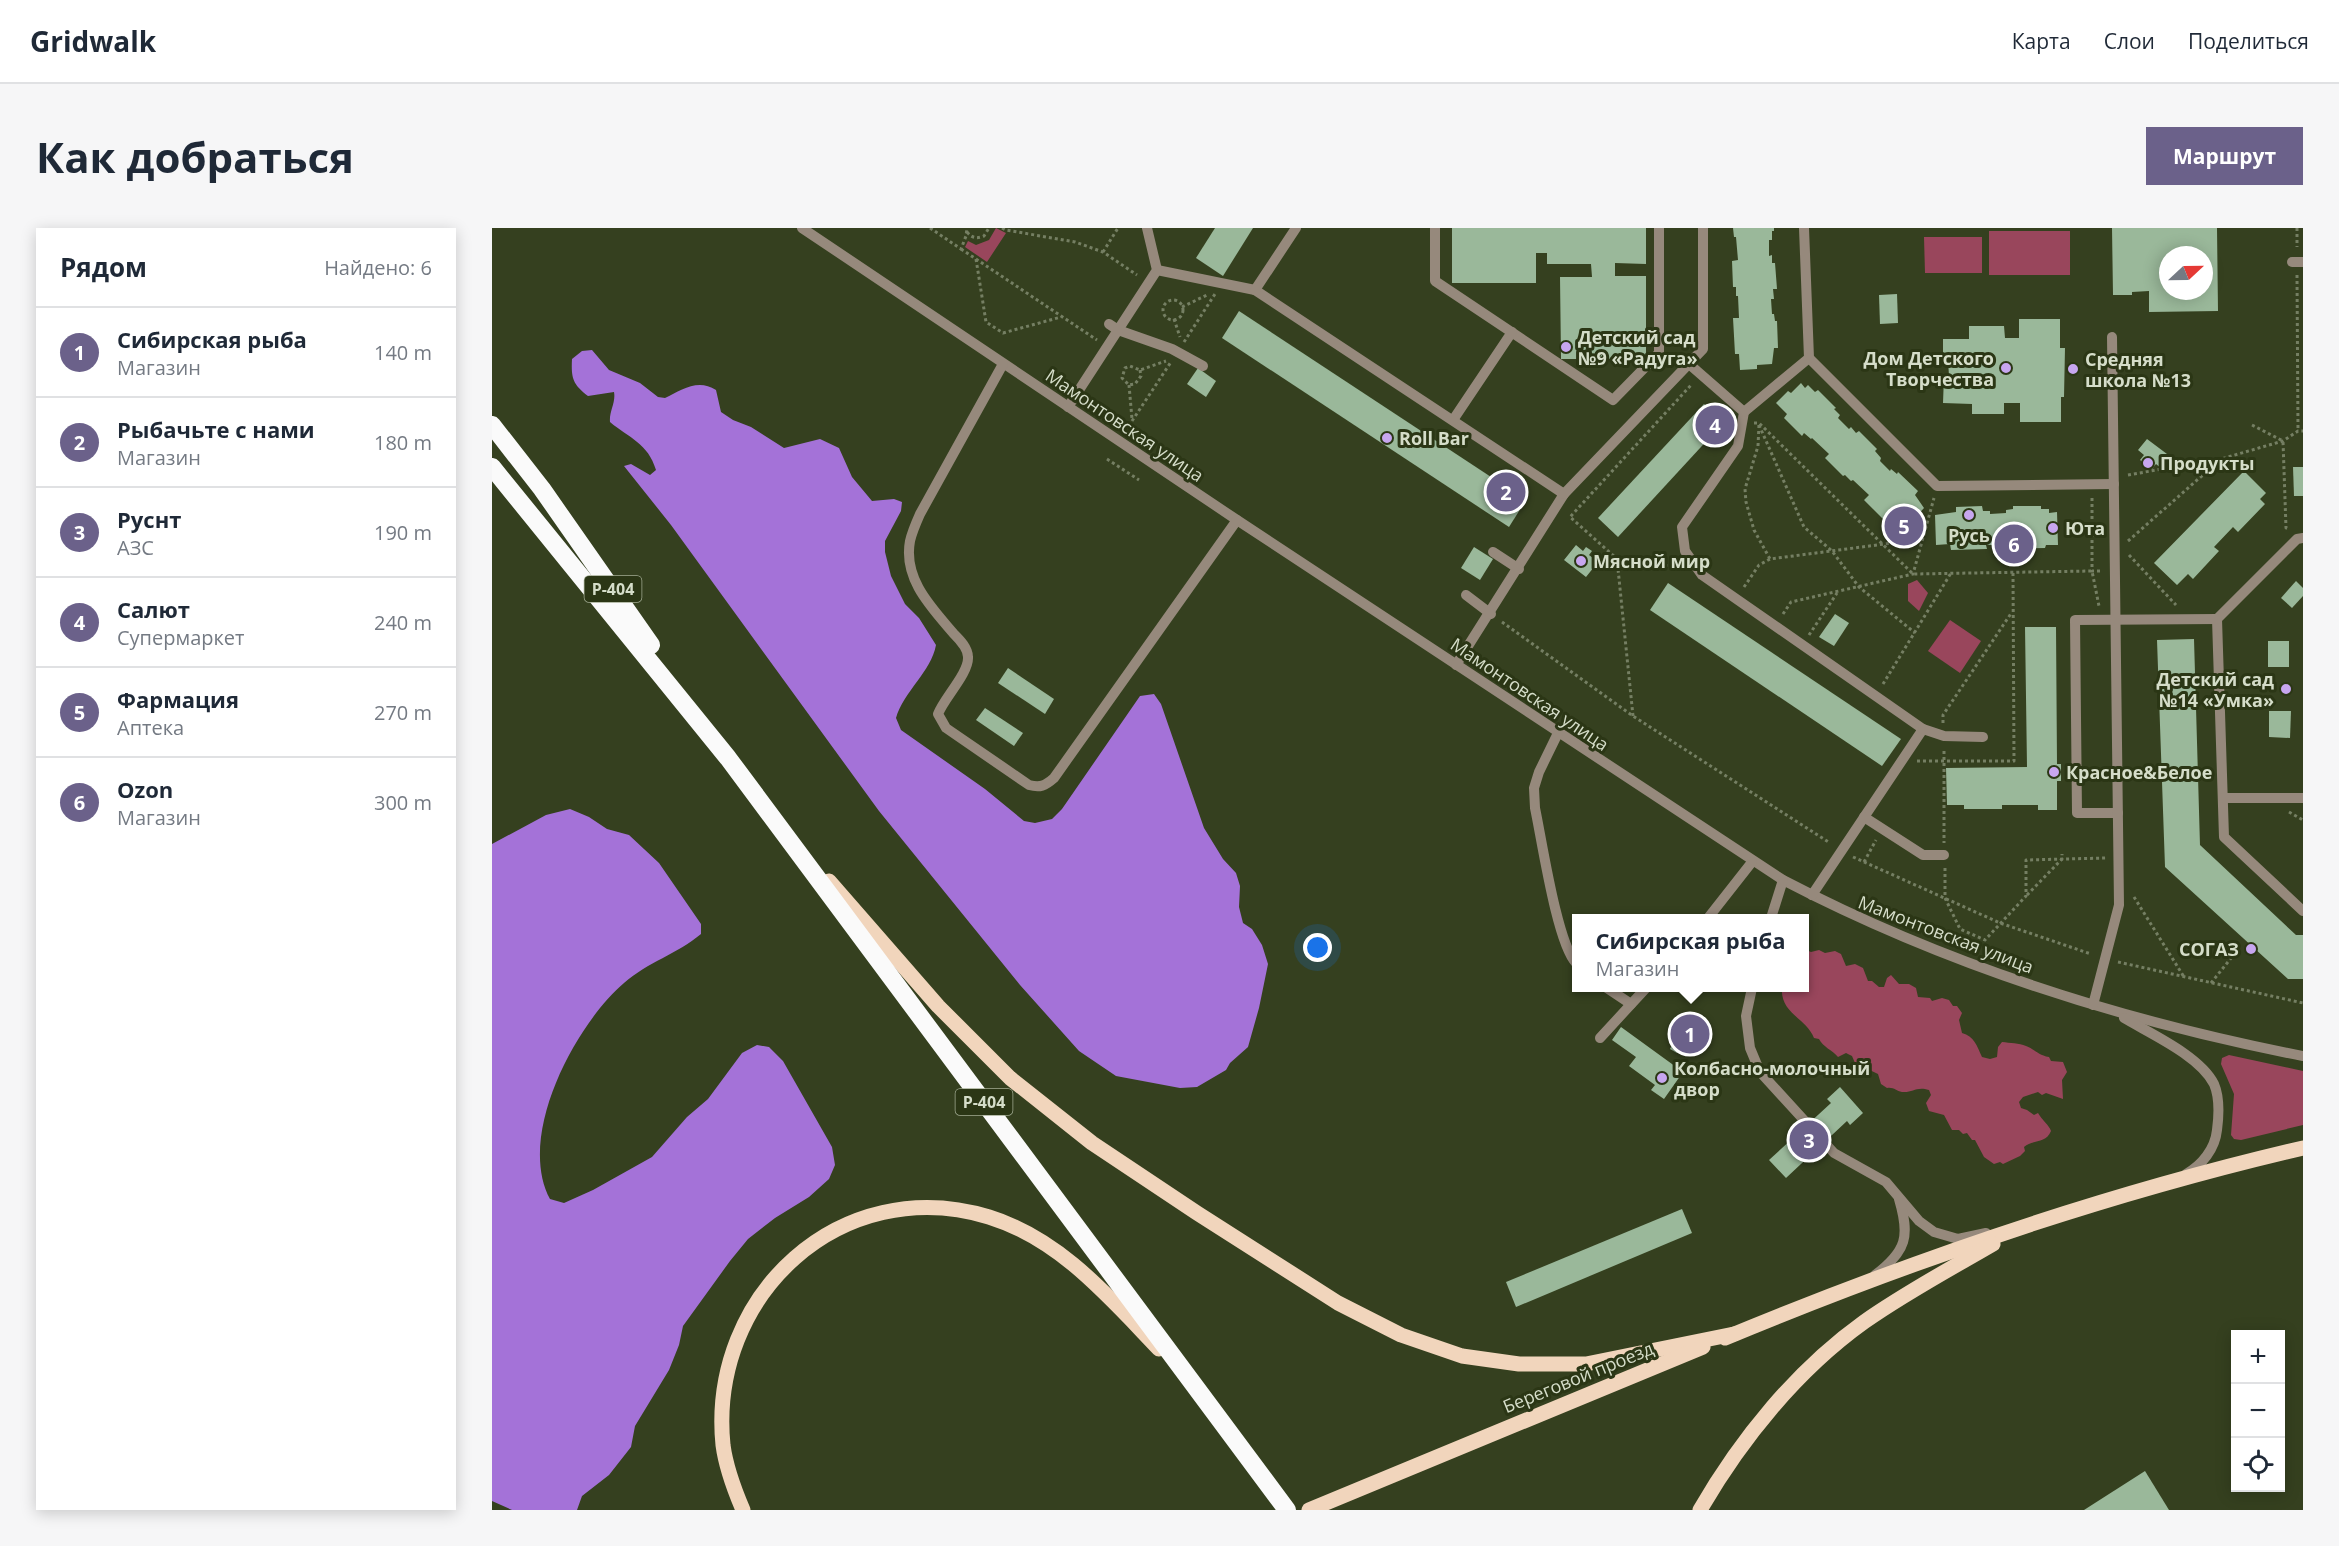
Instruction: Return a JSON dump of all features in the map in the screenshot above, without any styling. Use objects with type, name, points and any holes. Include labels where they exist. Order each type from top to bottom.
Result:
[{"type":"highway","name":"Р-404","points":[[492,423],[607,580],[728,758]]},
{"type":"highway","name":"Р-404","points":[[492,466],[773,817],[1287,1510]]},
{"type":"main road","points":[[773,817],[938,1006],[1010,1078],[1092,1143],[1197,1214],[1338,1303],[1401,1335],[1462,1356],[1519,1364],[1586,1364],[1734,1334]]},
{"type":"main road","points":[[1700,1510],[1749,1434],[1779,1399],[1825,1355],[1863,1323],[2026,1224],[2170,1182],[2303,1148]]},
{"type":"main road","points":[[743,1510],[731,1483],[723,1446],[722,1414],[727,1378],[737,1340],[756,1303],[785,1265],[810,1244],[848,1224],[879,1213],[910,1207],[951,1208],[990,1217],[1028,1233],[1063,1255],[1101,1288],[1196,1387]]},
{"type":"main road","name":"Береговой проезд","points":[[1309,1510],[1734,1334],[2026,1224]]},
{"type":"street","name":"Мамонтовская улица","points":[[802,228],[1237,520],[1752,862],[1783,880],[1841,911],[2001,974],[2093,1005],[2200,1035],[2303,1056]]},
{"type":"street","points":[[1068,407],[1107,347],[1114,327],[1157,270],[1147,228]]},
{"type":"street","points":[[1255,290],[1296,228]]},
{"type":"street","points":[[1435,228],[1435,281],[1613,400],[1659,353],[1659,228]]},
{"type":"street","points":[[1456,665],[1491,614],[1564,494],[1703,349],[1703,228]]},
{"type":"street","points":[[1804,228],[1809,358],[1937,486],[2114,481]]},
{"type":"street","points":[[1157,270],[1255,290],[1564,494]]},
{"type":"street","points":[[1114,327],[1172,349],[1203,366]]},
{"type":"street","points":[[1453,420],[1512,332]]},
{"type":"street","points":[[2093,1005],[2119,905],[2112,337]]},
{"type":"street","points":[[1809,358],[1743,417],[1738,446],[1682,527],[1685,551],[1702,575],[1923,729],[1944,736],[1983,737]]},
{"type":"street","points":[[1003,364],[920,514],[910,540],[909,557],[913,578],[921,594],[963,644],[968,657],[965,669],[941,705],[938,714],[941,722],[946,728],[1029,785],[1038,788],[1047,785],[1054,778],[1237,520]]},
{"type":"street","points":[[1689,364],[1743,417]]},
{"type":"street","points":[[2118,813],[2077,819],[2075,620],[2217,619],[2297,539],[2303,538]]},
{"type":"street","points":[[1493,552],[1519,568]]},
{"type":"street","points":[[1466,595],[1491,614]]},
{"type":"street","points":[[2217,619],[2224,837],[2303,910]]},
{"type":"street","points":[[1812,895],[1923,729]]},
{"type":"street","points":[[1558,733],[1539,771],[1534,788],[1535,808],[1562,935],[1572,959]]},
{"type":"street","points":[[2223,798],[2303,798]]},
{"type":"street","points":[[1864,817],[1923,855],[1944,855]]},
{"type":"street","points":[[1710,914],[1752,862]]},
{"type":"street","points":[[1772,914],[1783,880]]},
{"type":"street","points":[[1614,992],[1631,1004]]},
{"type":"street","points":[[1600,1038],[1642,992]]},
{"type":"street","points":[[1751,992],[1746,1016],[1747,1026],[1750,1048],[1760,1072],[1834,1154],[1875,1174],[1898,1193],[1919,1221],[1934,1232],[1958,1239],[2026,1224]]},
{"type":"street","points":[[2114,1011],[2203,1068],[2214,1084],[2219,1116],[2216,1135],[2208,1155],[2196,1168],[2170,1182]]},
{"type":"street","points":[[1863,1284],[1893,1262],[1902,1247],[1906,1232],[1898,1193]]},
{"type":"path","points":[[930,228],[1107,347]]},
{"type":"path","points":[[967,230],[971,237],[978,238],[984,236],[989,228]]},
{"type":"path","points":[[1002,228],[1075,242],[1103,252],[1148,283]]},
{"type":"path","points":[[1103,252],[1118,228]]},
{"type":"path","points":[[2297,228],[2298,431]]},
{"type":"path","points":[[961,249],[967,230]]},
{"type":"path","points":[[976,259],[986,322],[1003,333],[1062,316]]},
{"type":"path","points":[[1182,307],[1232,285]]},
{"type":"path","points":[[1171,300],[1177,301],[1182,307],[1181,315],[1174,319],[1166,317],[1163,313],[1163,307],[1171,300]]},
{"type":"path","points":[[1174,319],[1182,345]]},
{"type":"path","points":[[1132,421],[1129,385],[1122,378],[1122,372],[1130,366],[1140,370],[1173,359]]},
{"type":"path","points":[[1129,385],[1139,381],[1140,370]]},
{"type":"path","points":[[1687,573],[1678,567],[1617,559],[1570,517],[1694,382]]},
{"type":"path","points":[[1743,417],[1759,423],[1913,574]]},
{"type":"path","points":[[1759,423],[1804,527],[1832,551],[1859,586],[1915,633]]},
{"type":"path","points":[[1759,423],[1758,446],[1745,489],[1746,502],[1754,530],[1770,559]]},
{"type":"path","points":[[2252,424],[2283,441]]},
{"type":"path","points":[[2114,481],[2221,459],[2283,441],[2298,431],[2303,431]]},
{"type":"path","points":[[2283,441],[2286,528],[2295,528]]},
{"type":"path","points":[[1107,459],[1139,480]]},
{"type":"path","points":[[2189,619],[2122,547],[2221,459]]},
{"type":"path","points":[[2092,491],[2092,571],[2103,620]]},
{"type":"path","points":[[1913,574],[1936,493]]},
{"type":"path","points":[[1736,599],[1759,565],[1770,559],[1923,539]]},
{"type":"path","points":[[1617,559],[1633,716]]},
{"type":"path","points":[[1775,626],[1791,602],[1913,574],[2092,571]]},
{"type":"path","points":[[1876,696],[1951,573]]},
{"type":"path","points":[[1803,645],[1838,591]]},
{"type":"path","points":[[2013,611],[1943,715],[1945,898],[1960,929],[1985,940],[2062,859],[2062,854]]},
{"type":"path","points":[[2282,808],[2303,820]]},
{"type":"path","points":[[2026,896],[2025,860],[2108,858],[2184,976]]},
{"type":"path","points":[[2211,983],[2236,952]]},
{"type":"shaded area","points":[[996,228],[1006,233],[987,262],[965,247],[968,241],[976,245],[989,240]]},
{"type":"shaded area","points":[[1989,231],[2070,231],[2070,275],[1989,275]]},
{"type":"shaded area","points":[[1924,237],[1982,237],[1982,273],[1925,273]]},
{"type":"shaded area","points":[[592,350],[609,370],[640,383],[658,397],[665,398],[696,385],[716,390],[721,412],[751,427],[784,448],[820,439],[839,448],[852,477],[872,501],[894,499],[902,502],[901,511],[885,541],[885,552],[891,576],[905,604],[919,618],[936,645],[929,664],[905,699],[896,718],[901,730],[985,789],[1024,821],[1035,823],[1052,819],[1062,809],[1140,696],[1154,694],[1161,704],[1204,828],[1223,859],[1236,873],[1240,886],[1239,907],[1243,923],[1252,929],[1262,945],[1268,964],[1248,1047],[1230,1063],[1226,1070],[1197,1087],[1180,1088],[1116,1076],[1079,1051],[1020,985],[879,811],[671,525],[624,466],[631,464],[650,475],[656,470],[653,461],[643,447],[610,422],[614,392],[588,396],[574,380],[572,359],[582,351]]},
{"type":"shaded area","points":[[1917,580],[1928,593],[1919,611],[1908,601],[1908,584]]},
{"type":"shaded area","points":[[1950,620],[1981,641],[1960,673],[1928,651]]},
{"type":"shaded area","points":[[570,809],[589,817],[607,829],[629,835],[659,863],[701,924],[701,934],[624,983],[605,1002],[570,1053],[556,1083],[546,1114],[540,1145],[541,1173],[550,1199],[564,1203],[593,1190],[652,1157],[687,1117],[708,1099],[742,1053],[757,1045],[769,1047],[783,1061],[832,1147],[835,1165],[829,1179],[809,1197],[775,1218],[748,1239],[730,1261],[683,1326],[679,1345],[669,1370],[635,1426],[631,1447],[609,1475],[582,1496],[577,1510],[512,1510],[492,1501],[492,844],[546,815]]},
{"type":"shaded area","points":[[1819,950],[1825,953],[1835,951],[1841,954],[1846,966],[1855,964],[1863,968],[1868,981],[1872,981],[1879,987],[1884,987],[1887,978],[1891,975],[1899,984],[1909,984],[1916,988],[1918,997],[1930,998],[1932,1001],[1942,998],[1949,1000],[1962,1013],[1959,1020],[1962,1033],[1977,1045],[1982,1057],[1990,1059],[1997,1057],[1998,1047],[2002,1042],[2023,1045],[2049,1057],[2051,1061],[2063,1062],[2067,1072],[2062,1080],[2063,1099],[2046,1093],[2042,1095],[2038,1092],[2023,1097],[2019,1102],[2021,1108],[2034,1115],[2038,1113],[2051,1131],[2049,1135],[2043,1140],[2024,1147],[2025,1151],[2020,1156],[2003,1164],[2000,1162],[1994,1164],[1984,1157],[1975,1140],[1972,1140],[1967,1133],[1952,1130],[1944,1115],[1929,1111],[1926,1103],[1931,1095],[1929,1090],[1902,1092],[1887,1088],[1881,1084],[1878,1074],[1855,1063],[1852,1056],[1846,1053],[1838,1057],[1819,1039],[1814,1038],[1805,1025],[1789,1010],[1782,997],[1782,992],[1809,992],[1809,951]]},
{"type":"shaded area","points":[[2229,1055],[2303,1071],[2303,1125],[2241,1140],[2234,1139],[2231,1135],[2234,1094],[2221,1064],[2222,1058]]},
{"type":"building","points":[[1215,228],[1253,228],[1223,276],[1196,258]]},
{"type":"building","points":[[1452,228],[1646,228],[1646,264],[1615,263],[1615,276],[1646,276],[1646,359],[1561,359],[1560,277],[1592,277],[1591,264],[1547,264],[1547,253],[1536,253],[1536,283],[1452,283]]},
{"type":"building","points":[[1733,228],[1774,228],[1772,240],[1769,240],[1769,256],[1772,255],[1772,263],[1775,263],[1777,289],[1773,289],[1774,299],[1771,299],[1772,314],[1777,321],[1778,348],[1774,348],[1772,364],[1757,365],[1757,369],[1740,370],[1739,354],[1735,354],[1733,318],[1739,318],[1738,296],[1736,296],[1736,287],[1733,287],[1732,261],[1738,260]]},
{"type":"building","points":[[2112,228],[2217,228],[2218,311],[2149,312],[2149,291],[2132,292],[2132,295],[2113,295]]},
{"type":"building","points":[[1897,294],[1898,323],[1880,324],[1879,295]]},
{"type":"building","points":[[1239,311],[1526,500],[1509,527],[1222,338]]},
{"type":"building","name":"Дом Детского Творчества","points":[[2019,319],[2060,319],[2060,348],[2065,348],[2061,422],[2020,422],[2020,403],[2004,403],[2004,414],[1972,414],[1972,404],[1943,403],[1944,376],[1949,376],[1948,360],[1943,360],[1943,339],[1969,339],[1969,326],[2004,326],[2005,338],[2019,338]]},
{"type":"building","points":[[1198,368],[1216,381],[1206,397],[1187,384]]},
{"type":"building","points":[[1801,383],[1805,388],[1808,385],[1815,392],[1818,390],[1836,408],[1834,409],[1840,415],[1838,418],[1849,429],[1851,427],[1856,433],[1859,431],[1877,449],[1875,451],[1881,458],[1880,461],[1890,471],[1891,469],[1897,474],[1898,472],[1918,491],[1915,495],[1924,508],[1904,534],[1892,522],[1889,525],[1864,500],[1869,495],[1853,480],[1843,476],[1825,458],[1829,454],[1812,438],[1804,433],[1802,436],[1784,418],[1787,414],[1776,403],[1788,391],[1791,393]]},
{"type":"building","points":[[1704,404],[1724,422],[1618,537],[1598,518]]},
{"type":"building","points":[[2147,439],[2171,457],[2162,469],[2156,464],[2152,469],[2140,460],[2144,455],[2138,450]]},
{"type":"building","points":[[2293,467],[2303,467],[2303,496],[2294,496]]},
{"type":"building","points":[[2244,471],[2266,493],[2260,499],[2265,504],[2238,532],[2233,527],[2214,547],[2219,551],[2193,579],[2188,574],[2177,585],[2154,563]]},
{"type":"building","points":[[1982,506],[1983,511],[1990,511],[1990,514],[2006,513],[2006,510],[2013,509],[2013,506],[2041,506],[2041,509],[2049,509],[2049,513],[2057,512],[2058,545],[2046,545],[2045,548],[2008,549],[2008,545],[1986,545],[1987,549],[1951,550],[1950,544],[1936,545],[1935,515],[1956,512],[1956,507]]},
{"type":"building","name":"Мясной мир","points":[[1576,545],[1583,551],[1586,547],[1592,551],[1589,555],[1598,562],[1586,577],[1564,560]]},
{"type":"building","points":[[1474,547],[1493,559],[1480,580],[1461,568]]},
{"type":"building","points":[[2296,581],[2303,588],[2303,596],[2292,608],[2281,598]]},
{"type":"building","points":[[1668,583],[1901,739],[1882,766],[1650,610]]},
{"type":"building","points":[[1835,614],[1849,623],[1834,646],[1819,637]]},
{"type":"building","points":[[2025,627],[2056,627],[2057,764],[2061,764],[2061,781],[2057,781],[2057,810],[2038,810],[2038,805],[2002,805],[2002,809],[1964,809],[1964,805],[1947,805],[1946,768],[2027,767]]},
{"type":"building","points":[[2194,639],[2200,845],[2296,935],[2303,935],[2303,979],[2288,979],[2165,867],[2157,640]]},
{"type":"building","points":[[2268,641],[2289,641],[2289,667],[2268,667]]},
{"type":"building","points":[[1008,668],[1054,699],[1045,714],[998,683]]},
{"type":"building","points":[[985,708],[1023,733],[1014,746],[976,720]]},
{"type":"building","points":[[2269,711],[2291,711],[2290,738],[2269,737]]},
{"type":"building","points":[[1686,1022],[1703,1032],[1695,1046],[1678,1036]]},
{"type":"building","name":"Колбасно-молочный двор","points":[[1621,1027],[1683,1072],[1664,1099],[1651,1090],[1655,1085],[1629,1066],[1636,1057],[1612,1040]]},
{"type":"building","points":[[1675,1039],[1683,1043],[1677,1053],[1670,1049]]},
{"type":"building","points":[[1840,1087],[1863,1113],[1850,1125],[1847,1121],[1786,1178],[1769,1160],[1831,1103],[1827,1099]]},
{"type":"building","points":[[1682,1209],[1692,1233],[1516,1307],[1506,1282]]},
{"type":"building","points":[[2145,1471],[2169,1510],[2084,1510]]},
{"type":"place","name":"Детский сад №9 «Радуга»","points":[[1566,347]]},
{"type":"place","name":"Дом Детского Творчества","points":[[2006,368]]},
{"type":"place","name":"Средняя школа №13","points":[[2073,369]]},
{"type":"place","name":"Салют","points":[[1715,425]]},
{"type":"place","name":"Roll Bar","points":[[1387,438]]},
{"type":"place","name":"Продукты","points":[[2148,463]]},
{"type":"place","name":"Рыбачьте с нами","points":[[1506,492]]},
{"type":"place","name":"Русь","points":[[1969,515]]},
{"type":"place","name":"Фармация","points":[[1904,526]]},
{"type":"place","name":"Юта","points":[[2053,528]]},
{"type":"place","name":"Ozon","points":[[2014,544]]},
{"type":"place","name":"Мясной мир","points":[[1581,561]]},
{"type":"place","name":"Детский сад №14 «Умка»","points":[[2286,689]]},
{"type":"place","name":"Красное&Белое","points":[[2054,772]]},
{"type":"place","name":"СОГАЗ","points":[[2251,949]]},
{"type":"place","name":"Сибирская рыба","points":[[1690,1034]]},
{"type":"place","name":"Колбасно-молочный двор","points":[[1662,1078]]},
{"type":"place","name":"Руснт","points":[[1809,1140]]}]
